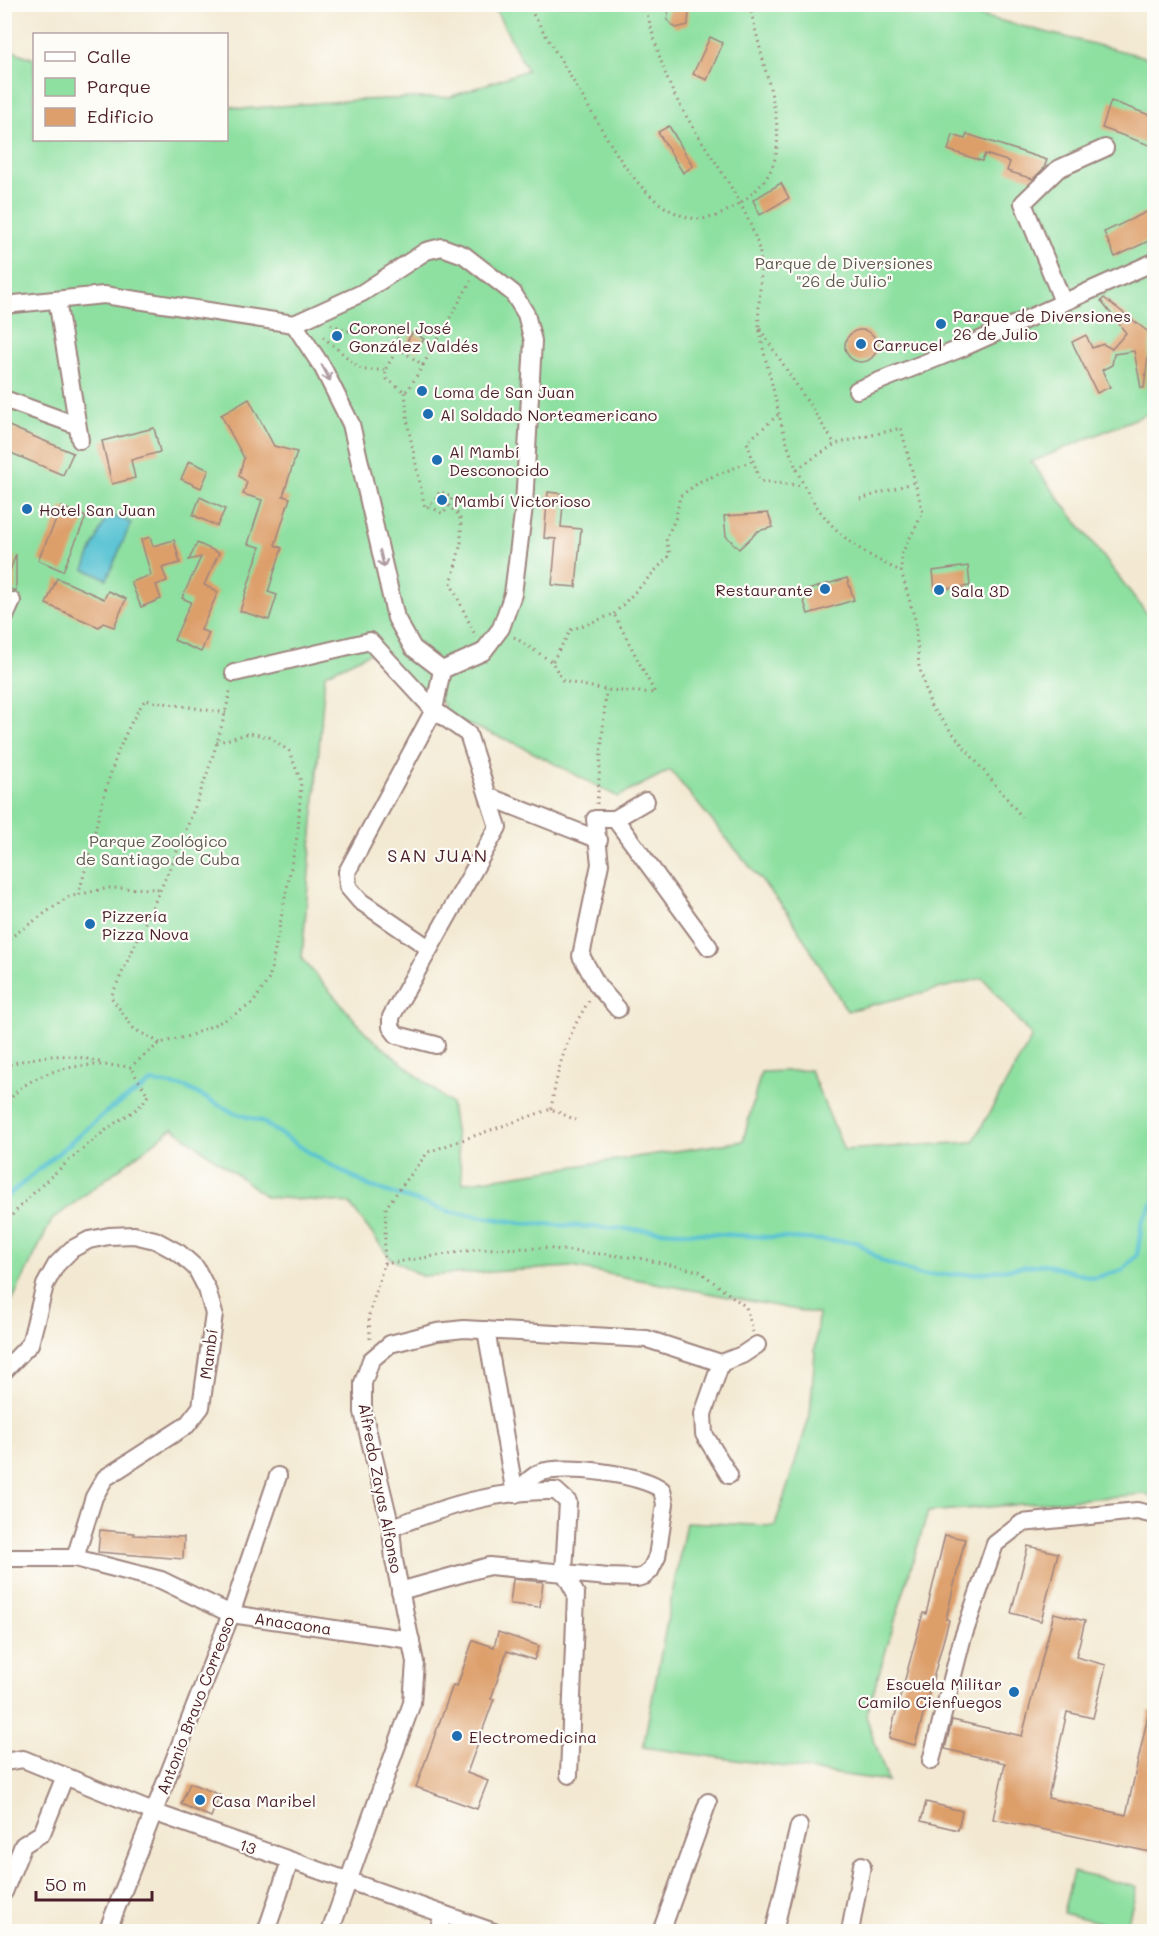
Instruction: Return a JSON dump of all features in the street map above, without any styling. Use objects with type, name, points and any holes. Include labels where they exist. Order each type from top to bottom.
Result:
[{"type":"street","points":[[1063,302],[1023,203],[1058,169],[1105,148]]},
{"type":"street","points":[[4,305],[104,295],[294,324],[362,292],[426,251],[442,247],[464,255],[513,293],[526,314],[533,341],[524,506],[513,594],[501,628],[483,652],[442,670]]},
{"type":"street","points":[[857,390],[962,348],[1155,262]]},
{"type":"street","points":[[4,399],[78,433],[57,300]]},
{"type":"street","points":[[294,324],[323,368],[351,424],[396,618],[413,648],[442,670]]},
{"type":"street","points":[[4,619],[12,601]]},
{"type":"street","points":[[234,674],[370,641],[434,710],[468,735],[498,827],[391,1017],[391,1027],[397,1035],[436,1045]]},
{"type":"street","points":[[429,948],[360,901],[348,887],[347,872],[434,710],[442,670]]},
{"type":"street","points":[[490,797],[599,840]]},
{"type":"street","points":[[618,1009],[598,986],[581,956],[600,864],[595,819],[615,819],[646,801]]},
{"type":"street","points":[[615,819],[709,947]]},
{"type":"street","name":"Mambí","points":[[4,1371],[30,1344],[45,1285],[56,1265],[72,1249],[90,1240],[109,1236],[134,1235],[155,1240],[179,1253],[196,1268],[207,1289],[214,1314],[201,1407],[187,1425],[105,1478],[94,1497],[75,1558]]},
{"type":"street","points":[[371,1360],[390,1344],[416,1336],[464,1329],[647,1339],[721,1363],[742,1355],[757,1345]]},
{"type":"street","points":[[486,1330],[515,1494]]},
{"type":"street","name":"Alfredo Zayas Alfonso","points":[[330,1932],[412,1703],[415,1662],[400,1590],[391,1528],[363,1412],[363,1383],[371,1360]]},
{"type":"street","points":[[721,1363],[703,1414],[704,1434],[729,1475]]},
{"type":"street","points":[[400,1590],[489,1566],[637,1578],[650,1571],[659,1547],[665,1504],[662,1490],[647,1481],[622,1476],[556,1470],[536,1474],[515,1494]]},
{"type":"street","name":"Antonio Bravo Correoso","points":[[107,1932],[231,1614],[278,1476]]},
{"type":"street","points":[[391,1528],[448,1505],[488,1495],[556,1491],[568,1502],[564,1572],[576,1594],[569,1775]]},
{"type":"street","points":[[931,1761],[962,1640],[995,1544],[1022,1522],[1137,1511],[1155,1515]]},
{"type":"street","name":"Anacaona","points":[[4,1558],[75,1558],[161,1580],[231,1614],[411,1640]]},
{"type":"street","name":"13","points":[[4,1762],[23,1759],[153,1812],[494,1932]]},
{"type":"street","points":[[4,1892],[23,1845],[42,1833],[65,1776]]},
{"type":"street","points":[[662,1932],[708,1802]]},
{"type":"street","points":[[774,1932],[799,1826]]},
{"type":"street","points":[[266,1932],[290,1861]]},
{"type":"street","points":[[850,1932],[862,1865]]},
{"type":"street","points":[[438,1932],[443,1914]]},
{"type":"path","points":[[527,4],[629,174],[654,199],[676,213],[700,221],[717,216],[741,204],[764,182],[779,149],[779,123],[749,4]]},
{"type":"path","points":[[644,4],[672,90],[741,204],[759,251],[759,328],[778,415],[803,486],[818,511],[840,535],[873,559],[901,571]]},
{"type":"path","points":[[405,392],[423,365],[479,266]]},
{"type":"path","points":[[328,323],[347,331],[397,327],[398,348],[385,370],[387,380],[405,392]]},
{"type":"path","points":[[759,328],[835,444]]},
{"type":"path","points":[[319,334],[362,370],[385,370]]},
{"type":"path","points":[[398,348],[423,365]]},
{"type":"path","points":[[405,392],[408,426],[425,508],[430,506],[440,491],[452,498],[443,514],[430,506]]},
{"type":"path","points":[[778,415],[747,442],[752,460],[760,481],[803,486]]},
{"type":"path","points":[[797,469],[835,444],[901,428],[923,513],[902,553],[901,571],[915,618],[919,666],[931,707],[1022,817]]},
{"type":"path","points":[[552,662],[572,630],[614,614],[670,555],[666,539],[676,517],[680,496],[701,481],[752,460]]},
{"type":"path","points":[[860,499],[916,482]]},
{"type":"path","points":[[449,506],[459,515],[461,523],[461,543],[452,584],[483,652]]},
{"type":"path","points":[[501,628],[552,662],[563,681],[606,690],[655,693],[614,614]]},
{"type":"path","points":[[160,1043],[134,1029],[111,998],[183,835],[226,713],[234,674]]},
{"type":"path","points":[[595,819],[606,690]]},
{"type":"path","points":[[78,895],[110,778],[134,716],[145,700],[226,713]]},
{"type":"path","points":[[4,1113],[14,1094],[44,1076],[67,1067],[104,1064],[130,1066],[160,1043],[189,1036],[229,1018],[253,1003],[269,979],[298,831],[301,781],[289,751],[269,737],[250,733],[216,743]]},
{"type":"path","points":[[4,942],[68,897],[109,888],[160,889]]},
{"type":"path","points":[[551,1109],[559,1063],[573,1025],[598,986]]},
{"type":"path","points":[[4,1066],[41,1056],[78,1055],[104,1064]]},
{"type":"path","points":[[4,1224],[27,1199],[75,1156],[112,1125],[144,1105],[148,1095],[130,1066]]},
{"type":"path","points":[[371,1360],[369,1315],[384,1264],[386,1206],[429,1152],[551,1109],[576,1120]]},
{"type":"path","points":[[384,1264],[479,1249],[544,1248],[638,1258],[699,1271],[746,1308],[757,1345]]},
{"type":"green space","points":[[493,5],[937,5],[1154,59],[1154,411],[1031,462],[1154,623],[1154,1497],[1145,1494],[928,1512],[866,1716],[888,1781],[643,1747],[686,1522],[775,1526],[810,1415],[818,1314],[572,1267],[421,1276],[390,1258],[349,1203],[267,1197],[173,1128],[52,1220],[5,1315],[5,48],[33,59],[33,141],[228,141],[228,105],[242,109],[357,100],[450,97],[527,70]],"holes":[[[370,653],[427,717],[436,697],[444,704],[441,714],[515,743],[618,797],[670,770],[789,914],[847,1011],[983,978],[1032,1037],[973,1142],[844,1150],[810,1070],[761,1072],[743,1141],[463,1183],[451,1104],[367,1034],[302,959],[325,674]]]},
{"type":"green space","points":[[1073,1872],[1137,1887],[1126,1929],[1063,1913]]},
{"type":"water","points":[[106,517],[117,517],[131,523],[107,579],[84,569]]},
{"type":"building","points":[[681,4],[689,11],[688,25],[676,28],[667,20],[669,8]]},
{"type":"building","points":[[710,37],[723,43],[707,80],[693,74]]},
{"type":"building","points":[[1111,101],[1155,117],[1155,147],[1102,128]]},
{"type":"building","points":[[669,126],[693,166],[683,173],[658,132]]},
{"type":"building","points":[[967,134],[1047,160],[1044,168],[1033,179],[1007,171],[1010,162],[985,154],[982,161],[948,150],[953,135],[965,139]]},
{"type":"building","points":[[781,183],[789,198],[760,215],[753,200]]},
{"type":"building","points":[[1155,208],[1155,238],[1115,257],[1104,232]]},
{"type":"building","points":[[1104,298],[1151,334],[1144,388],[1141,388],[1134,351],[1114,354],[1112,365],[1102,370],[1110,387],[1097,393],[1072,342],[1086,335],[1092,348],[1103,344],[1112,349],[1126,333],[1101,301]]},
{"type":"building","name":"Carrucel","points":[[861,330],[872,335],[877,346],[872,357],[861,362],[850,357],[845,346],[850,335]]},
{"type":"building","points":[[413,332],[424,339],[416,352],[405,344]]},
{"type":"building","points":[[249,399],[274,446],[297,452],[283,496],[290,498],[275,545],[282,548],[268,592],[277,595],[269,620],[240,611],[260,547],[248,544],[262,500],[243,494],[247,482],[239,476],[244,458],[221,415]]},
{"type":"building","points":[[4,424],[73,453],[63,475],[4,450]]},
{"type":"building","points":[[154,428],[160,452],[131,460],[135,478],[112,484],[102,441]]},
{"type":"building","points":[[189,461],[209,470],[201,488],[181,479]]},
{"type":"building","points":[[548,492],[564,494],[561,527],[581,529],[576,587],[552,585],[556,539],[544,538]]},
{"type":"building","points":[[200,497],[225,509],[217,526],[193,515]]},
{"type":"building","points":[[62,507],[86,517],[63,571],[38,560]]},
{"type":"building","points":[[768,513],[773,527],[758,531],[739,549],[726,536],[724,516]]},
{"type":"building","points":[[150,537],[153,546],[174,540],[180,563],[162,568],[167,581],[156,585],[161,599],[141,607],[131,582],[151,575],[141,540]]},
{"type":"building","points":[[197,543],[219,553],[204,585],[218,592],[201,630],[209,633],[201,652],[174,640],[191,602],[182,598],[201,557],[189,560]]},
{"type":"building","points":[[16,554],[16,591],[4,587]]},
{"type":"building","points":[[968,566],[970,586],[935,590],[933,571]]},
{"type":"building","points":[[57,578],[104,599],[108,591],[126,599],[114,627],[103,623],[99,627],[46,604]]},
{"type":"building","points":[[847,578],[854,600],[808,614],[801,592]]},
{"type":"building","points":[[100,1530],[134,1533],[134,1535],[184,1537],[183,1559],[98,1552]]},
{"type":"building","points":[[945,1535],[965,1539],[946,1619],[949,1620],[915,1745],[889,1738],[923,1613],[926,1614]]},
{"type":"building","points":[[1028,1546],[1058,1553],[1041,1621],[1011,1613]]},
{"type":"building","points":[[513,1579],[543,1582],[540,1607],[510,1604]]},
{"type":"building","points":[[1054,1613],[1085,1621],[1076,1657],[1106,1665],[1093,1718],[1067,1712],[1048,1798],[1126,1815],[1149,1711],[1155,1712],[1155,1808],[1152,1822],[1155,1822],[1155,1853],[993,1819],[1005,1763],[945,1749],[952,1720],[1022,1736]]},
{"type":"building","name":"Electromedicina","points":[[498,1632],[539,1646],[534,1660],[507,1651],[491,1699],[494,1699],[467,1773],[488,1781],[477,1809],[416,1787],[453,1685],[457,1686],[473,1640],[494,1647]]},
{"type":"building","name":"Casa Maribel","points":[[190,1783],[220,1795],[211,1817],[181,1804]]},
{"type":"building","points":[[926,1802],[962,1811],[958,1830],[921,1821]]},
{"type":"waterway","points":[[4,1199],[110,1109],[152,1082],[185,1087],[234,1113],[261,1121],[308,1152],[369,1186],[451,1212],[522,1223],[857,1242],[882,1261],[921,1275],[973,1274],[1043,1264],[1094,1278],[1123,1270],[1137,1255],[1142,1222],[1154,1202]]},
{"type":"place","name":"Parque de Diversiones 26 de Julio","points":[[941,324]]},
{"type":"place","name":"Coronel José González Valdés","points":[[337,336]]},
{"type":"place","name":"Carrucel","points":[[861,344]]},
{"type":"place","name":"Loma de San Juan","points":[[422,391]]},
{"type":"place","name":"Al Soldado Norteamericano","points":[[428,414]]},
{"type":"place","name":"Al Mambí Desconocido","points":[[437,460]]},
{"type":"place","name":"Mambí Victorioso","points":[[442,500]]},
{"type":"place","name":"Hotel San Juan","points":[[27,509]]},
{"type":"place","name":"Restaurante","points":[[825,589]]},
{"type":"place","name":"Sala 3D","points":[[939,590]]},
{"type":"place","name":"Pizzería Pizza Nova","points":[[90,924]]},
{"type":"place","name":"Escuela Militar Camilo Cienfuegos","points":[[1014,1692]]},
{"type":"place","name":"Electromedicina","points":[[457,1736]]},
{"type":"place","name":"Casa Maribel","points":[[200,1800]]},
{"type":"district","name":"SAN JUAN","points":[[438,855]]},
{"type":"park label","name":"Parque de Diversiones \"26 de Julio\"","points":[[844,271]]},
{"type":"park label","name":"Parque Zoológico de Santiago de Cuba","points":[[158,849]]}]
